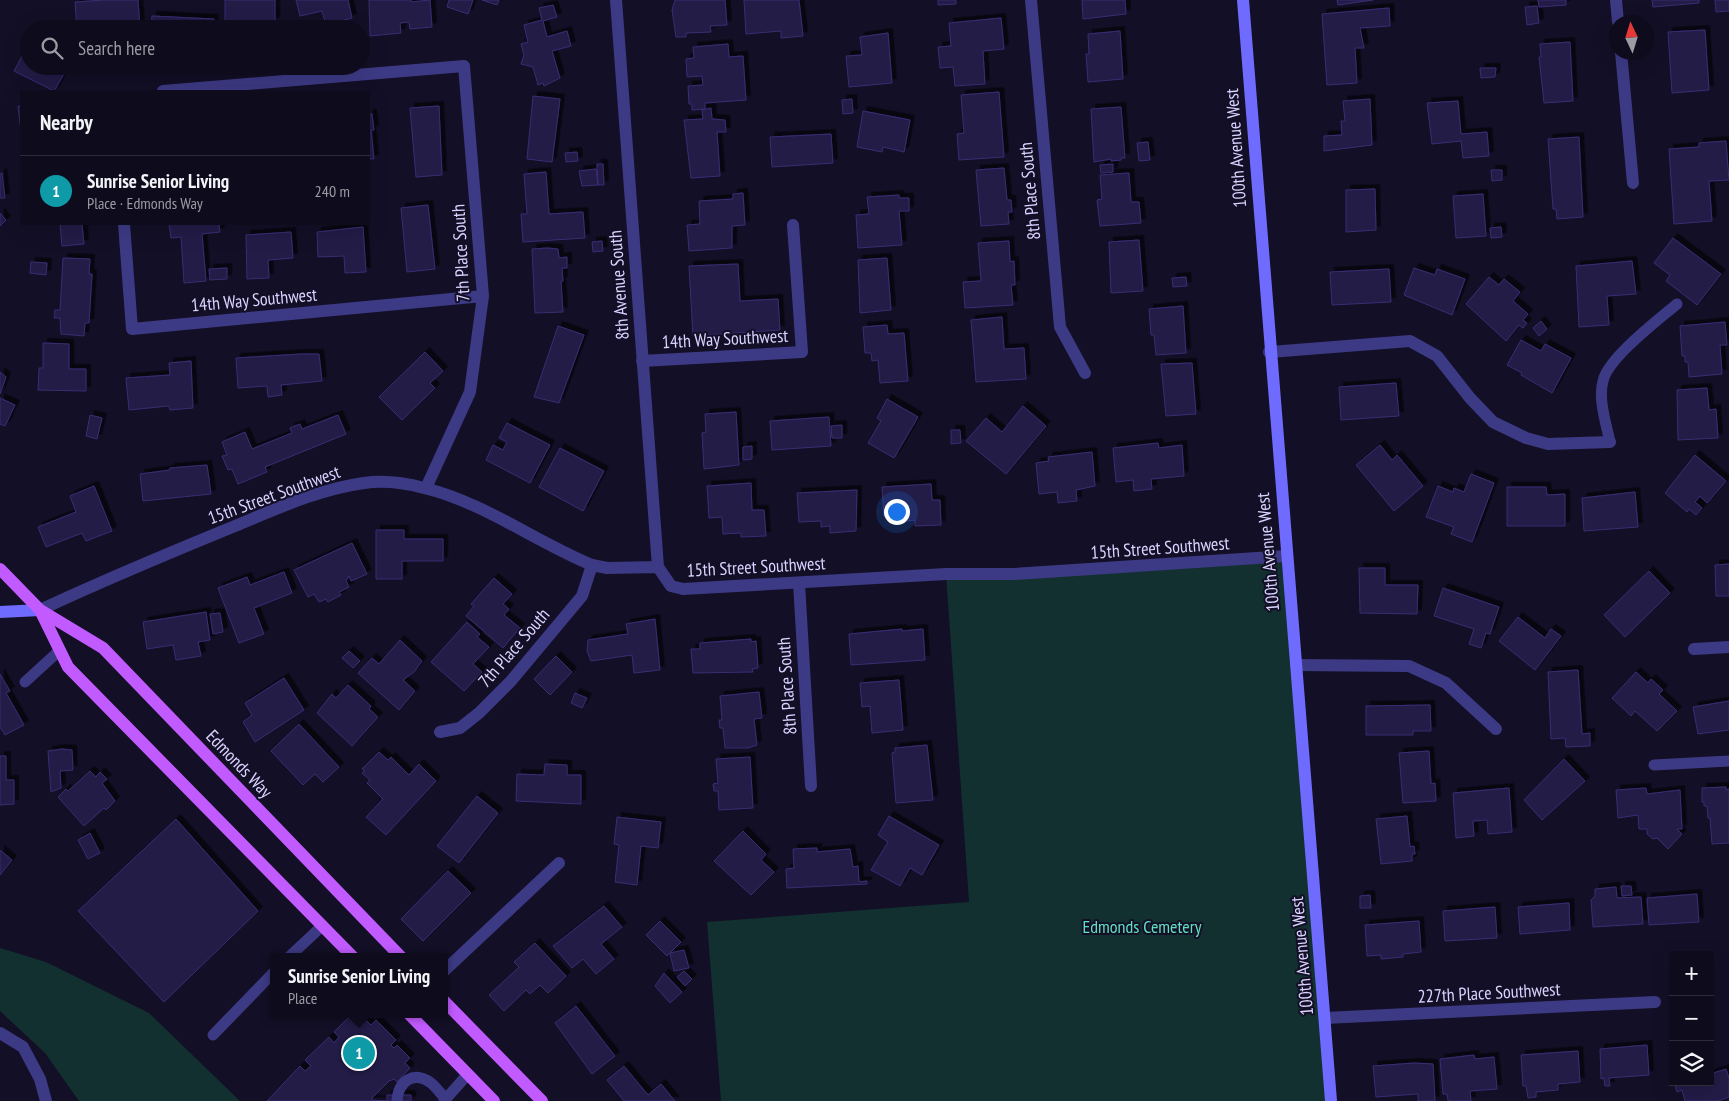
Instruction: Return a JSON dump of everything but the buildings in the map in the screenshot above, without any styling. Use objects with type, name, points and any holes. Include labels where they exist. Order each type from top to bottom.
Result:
[{"type":"main road","name":"100th Avenue West","points":[[1242,0],[1331,1101]]},
{"type":"main road","name":"Edmonds Way","points":[[0,569],[40,610],[103,648],[397,953]]},
{"type":"main road","name":"Edmonds Way","points":[[40,610],[68,667],[349,953]]},
{"type":"main road","points":[[0,612],[40,610]]},
{"type":"main road","points":[[448,1005],[542,1101]]},
{"type":"main road","points":[[413,1018],[494,1101]]},
{"type":"street","name":"8th Avenue South","points":[[616,0],[658,567]]},
{"type":"street","name":"8th Place South","points":[[1031,0],[1060,327],[1084,373]]},
{"type":"street","points":[[1616,0],[1617,15]]},
{"type":"street","points":[[1622,60],[1633,183]]},
{"type":"street","name":"7th Place South","points":[[370,74],[464,66],[484,296],[470,392],[426,488]]},
{"type":"street","name":"7th Place South","points":[[175,90],[356,75]]},
{"type":"street","name":"14th Way Southwest","points":[[642,361],[802,352],[793,224]]},
{"type":"street","name":"14th Way Southwest","points":[[124,225],[132,329],[484,296]]},
{"type":"street","points":[[1269,352],[1410,340],[1437,356],[1470,398],[1493,422],[1526,438],[1548,444],[1610,442]]},
{"type":"street","name":"15th Street Southwest","points":[[40,610],[150,561],[329,490],[366,482],[396,482],[426,488],[476,507],[592,565],[607,568],[658,567],[671,586],[679,588],[946,574],[1014,574],[1286,556]]},
{"type":"street","name":"7th Place South","points":[[440,732],[460,728],[479,713],[511,681],[582,596],[592,565]]},
{"type":"street","name":"8th Place South","points":[[799,583],[811,786]]},
{"type":"street","points":[[1694,649],[1729,647]]},
{"type":"street","points":[[1296,665],[1409,666],[1446,682],[1496,729]]},
{"type":"street","points":[[448,968],[559,863]]},
{"type":"street","name":"227th Place Southwest","points":[[1325,1018],[1655,1002]]},
{"type":"street","points":[[0,1033],[24,1047],[40,1078],[46,1101]]},
{"type":"lane","points":[[1610,442],[1602,403],[1602,380],[1614,360],[1677,304]]},
{"type":"lane","points":[[25,682],[60,650]]},
{"type":"lane","points":[[1654,765],[1729,761]]},
{"type":"lane","points":[[293,953],[322,926]]},
{"type":"lane","points":[[213,1035],[270,976]]},
{"type":"lane","points":[[397,1101],[399,1088],[403,1082],[409,1079],[430,1082],[445,1099],[468,1074]]},
{"type":"green space","name":"Edmonds Cemetery","points":[[1286,556],[1331,1101],[721,1101],[707,922],[969,902],[946,574]]},
{"type":"green space","points":[[0,948],[46,962],[149,1013],[240,1101],[79,1101],[45,1053],[0,1011]]},
{"type":"place","name":"Sunrise Senior Living","points":[[359,1053]]}]
